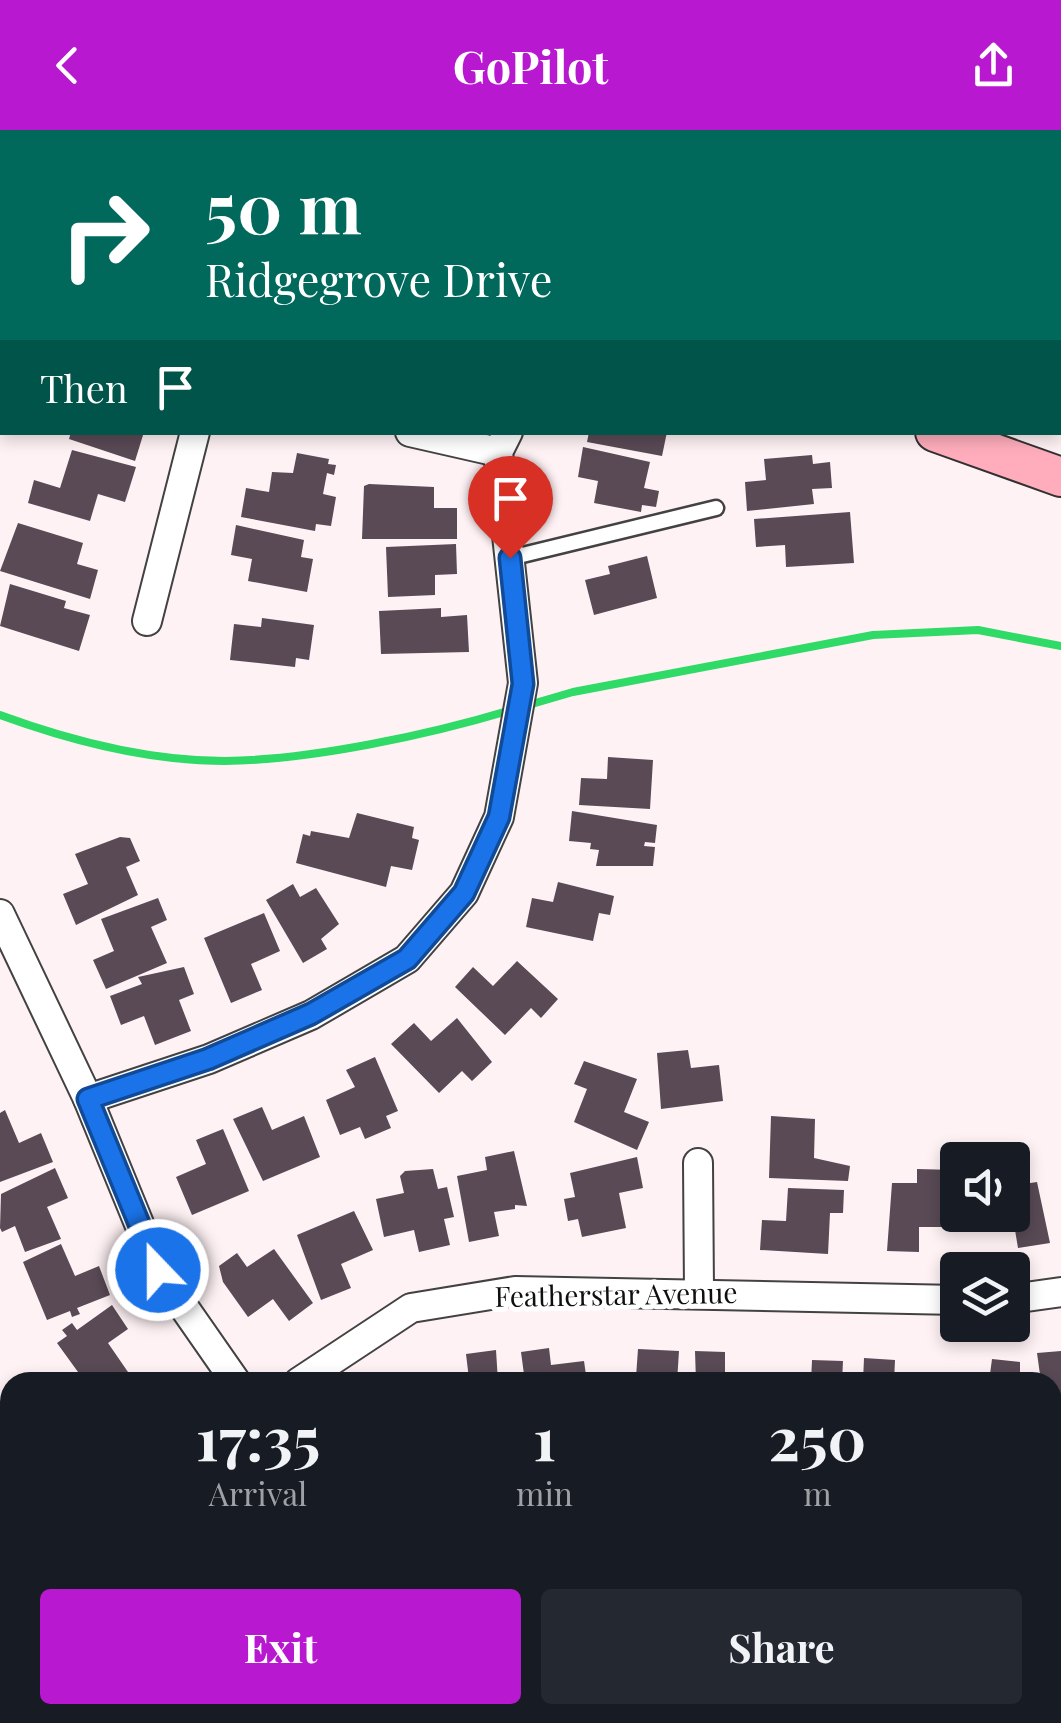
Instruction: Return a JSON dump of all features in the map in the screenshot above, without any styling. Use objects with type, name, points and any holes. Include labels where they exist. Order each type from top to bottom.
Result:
[{"type":"main road","points":[[943,435],[1061,477]]},
{"type":"street","points":[[147,622],[193,435]]},
{"type":"street","points":[[88,1099],[208,1059],[311,1014],[407,959],[464,893],[499,817],[523,684],[510,558],[504,442],[438,435]]},
{"type":"street","points":[[0,914],[88,1099],[158,1270],[229,1372]]},
{"type":"street","points":[[698,1163],[698,1292]]},
{"type":"street","name":"Featherstar Avenue","points":[[313,1372],[412,1308],[515,1290],[940,1299]]},
{"type":"street","points":[[1030,1296],[1061,1292]]},
{"type":"lane","points":[[510,558],[716,508]]},
{"type":"building","points":[[70,435],[143,435],[135,461],[69,439]]},
{"type":"building","points":[[588,435],[666,435],[662,456],[587,442]]},
{"type":"building","points":[[583,447],[650,462],[644,488],[659,491],[656,507],[642,505],[641,512],[594,503],[598,481],[578,477]]},
{"type":"building","points":[[72,450],[136,467],[125,502],[98,494],[90,521],[28,503],[34,480],[60,488]]},
{"type":"building","points":[[297,453],[329,459],[328,464],[336,465],[334,475],[327,473],[323,494],[336,497],[331,526],[316,524],[315,531],[241,517],[246,488],[269,492],[272,472],[293,473]]},
{"type":"building","points":[[812,455],[813,464],[830,462],[832,488],[812,489],[814,504],[747,511],[745,482],[766,480],[764,459]]},
{"type":"building","points":[[364,486],[434,487],[434,508],[457,508],[457,539],[362,539]]},
{"type":"building","points":[[850,512],[854,563],[786,567],[785,545],[756,547],[754,519]]},
{"type":"building","points":[[18,523],[83,543],[77,564],[98,570],[90,599],[0,571]]},
{"type":"building","points":[[236,525],[304,540],[301,557],[313,559],[307,592],[248,581],[252,559],[231,555]]},
{"type":"building","points":[[456,544],[457,574],[435,575],[435,595],[388,597],[386,547]]},
{"type":"building","points":[[647,556],[657,598],[594,615],[585,580],[610,574],[608,566]]},
{"type":"building","points":[[10,584],[66,601],[64,608],[90,615],[79,651],[0,626]]},
{"type":"building","points":[[441,608],[441,617],[467,615],[469,652],[381,654],[379,611]]},
{"type":"building","points":[[262,618],[314,625],[309,660],[296,658],[295,667],[230,660],[234,624],[261,627]]},
{"type":"building","points":[[608,757],[653,760],[650,809],[579,805],[581,778],[607,779]]},
{"type":"building","points":[[572,811],[657,825],[655,843],[645,842],[644,846],[655,847],[653,866],[596,866],[599,850],[590,849],[591,843],[569,841]]},
{"type":"building","points":[[357,813],[414,827],[412,838],[419,840],[412,870],[391,866],[386,887],[296,863],[303,834],[310,836],[311,831],[349,838]]},
{"type":"building","points":[[120,837],[130,838],[140,861],[126,867],[138,895],[76,925],[63,894],[88,884],[75,854]]},
{"type":"building","points":[[558,882],[614,896],[610,915],[599,913],[593,941],[526,927],[532,898],[553,902]]},
{"type":"building","points":[[293,884],[300,897],[316,888],[339,924],[321,939],[327,949],[303,963],[266,900]]},
{"type":"building","points":[[158,898],[167,920],[151,927],[167,963],[106,989],[93,960],[114,951],[101,919]]},
{"type":"building","points":[[264,913],[280,951],[251,964],[262,990],[231,1003],[204,938]]},
{"type":"building","points":[[517,961],[558,999],[541,1018],[531,1008],[505,1035],[455,987],[473,967],[493,986]]},
{"type":"building","points":[[184,967],[194,994],[179,1000],[191,1031],[155,1045],[144,1016],[121,1025],[110,996],[142,984],[138,977]]},
{"type":"building","points":[[457,1018],[492,1062],[472,1081],[462,1071],[439,1093],[391,1044],[414,1023],[431,1041]]},
{"type":"building","points":[[688,1050],[691,1068],[719,1065],[723,1101],[661,1109],[657,1053]]},
{"type":"building","points":[[375,1057],[398,1111],[386,1116],[391,1128],[365,1139],[360,1127],[340,1135],[326,1100],[355,1087],[346,1070]]},
{"type":"building","points":[[584,1061],[637,1079],[624,1112],[649,1122],[637,1150],[574,1122],[587,1089],[574,1084]]},
{"type":"building","points":[[262,1107],[272,1130],[304,1116],[320,1157],[263,1181],[233,1119]]},
{"type":"building","points":[[5,1110],[19,1143],[41,1133],[53,1162],[0,1182],[0,1113]]},
{"type":"building","points":[[771,1116],[815,1119],[814,1158],[850,1166],[848,1181],[769,1178]]},
{"type":"building","points":[[223,1129],[249,1191],[192,1215],[176,1177],[206,1164],[196,1140]]},
{"type":"building","points":[[514,1151],[527,1206],[515,1205],[515,1209],[494,1212],[499,1236],[469,1242],[457,1176],[487,1170],[485,1157]]},
{"type":"building","points":[[637,1157],[643,1188],[619,1193],[626,1228],[582,1237],[578,1219],[568,1221],[564,1199],[575,1197],[570,1173]]},
{"type":"building","points":[[55,1168],[68,1198],[47,1207],[61,1239],[25,1252],[15,1226],[2,1232],[0,1228],[1,1194]]},
{"type":"building","points":[[433,1169],[438,1189],[447,1187],[454,1217],[444,1219],[450,1245],[419,1252],[414,1230],[384,1237],[376,1199],[404,1193],[400,1176],[405,1171]]},
{"type":"building","points":[[917,1169],[940,1170],[940,1227],[919,1227],[919,1252],[887,1251],[892,1183],[917,1183]]},
{"type":"building","points":[[1037,1182],[1050,1243],[1018,1248],[1015,1232],[1030,1232],[1030,1183]]},
{"type":"building","points":[[788,1188],[844,1190],[843,1213],[830,1213],[828,1254],[760,1250],[762,1220],[786,1221]]},
{"type":"building","points":[[354,1211],[373,1250],[341,1264],[351,1288],[321,1300],[297,1235]]},
{"type":"building","points":[[61,1244],[75,1276],[99,1266],[110,1295],[77,1308],[80,1314],[72,1317],[70,1311],[47,1320],[23,1262]]},
{"type":"building","points":[[274,1249],[313,1303],[289,1321],[273,1299],[248,1317],[223,1282],[219,1266],[237,1253],[247,1267]]},
{"type":"building","points":[[112,1305],[128,1329],[108,1343],[128,1372],[78,1372],[57,1343],[67,1336],[62,1330],[72,1323],[77,1330]]},
{"type":"building","points":[[549,1348],[551,1365],[584,1361],[586,1372],[524,1372],[521,1352]]},
{"type":"building","points":[[638,1349],[679,1351],[678,1372],[636,1372]]},
{"type":"building","points":[[496,1350],[497,1372],[468,1372],[466,1354]]},
{"type":"building","points":[[695,1351],[725,1352],[725,1372],[696,1372]]},
{"type":"building","points":[[1061,1351],[1061,1372],[1040,1372],[1037,1353]]},
{"type":"building","points":[[864,1358],[895,1360],[894,1372],[863,1372]]},
{"type":"building","points":[[992,1359],[1020,1362],[1020,1372],[990,1372]]},
{"type":"building","points":[[812,1360],[843,1361],[842,1372],[811,1372]]},
{"type":"waterway","points":[[525,706],[573,692],[873,635],[978,630],[1061,646]]},
{"type":"waterway","points":[[0,715],[110,748],[225,761],[294,756],[369,744],[511,710]]},
{"type":"route","points":[[158,1270],[88,1099],[208,1059],[311,1014],[407,959],[464,893],[499,817],[523,684],[510,558]]}]
